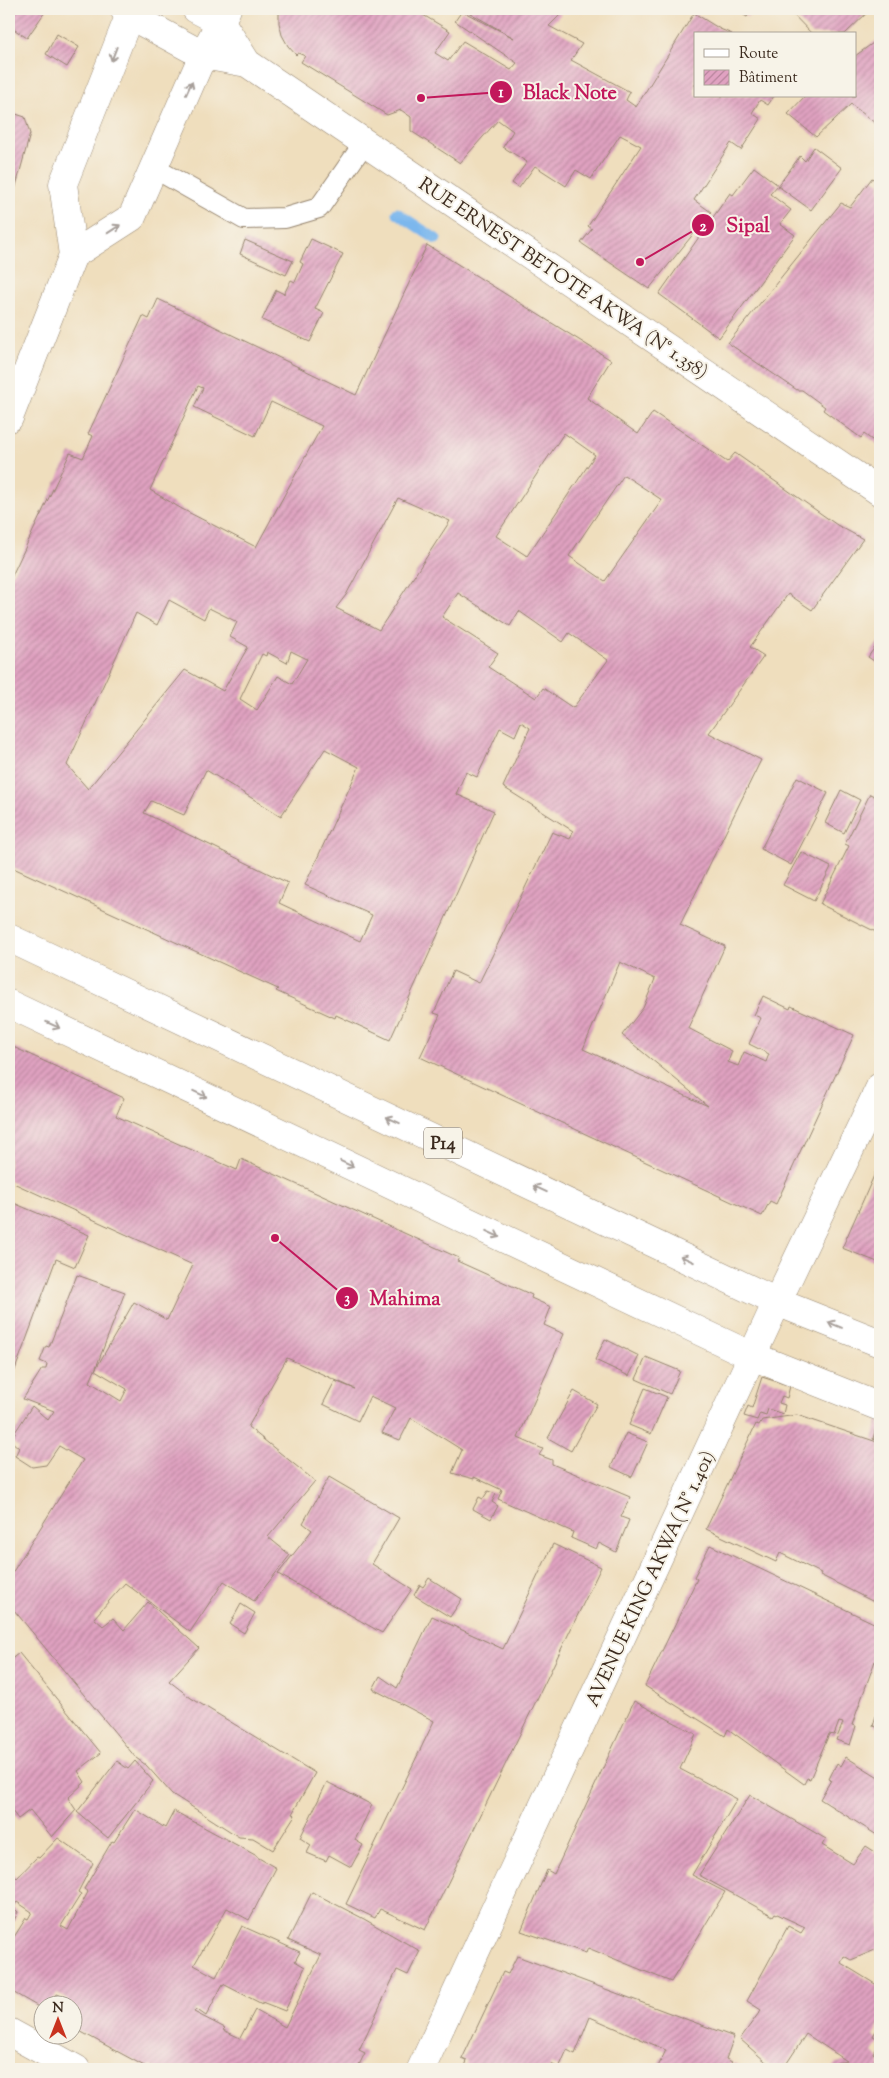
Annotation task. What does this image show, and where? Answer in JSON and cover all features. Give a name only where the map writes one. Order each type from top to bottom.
[{"type":"main road","points":[[73,256],[132,217],[203,55],[224,15],[196,9]]},
{"type":"main road","points":[[9,418],[73,256],[63,184],[128,11]]},
{"type":"main road","name":"RUE ERNEST BETOTE AKWA (N° 1.358)","points":[[128,11],[203,55],[247,63],[880,492]]},
{"type":"main road","name":"RUE ERNEST BETOTE AKWA (N° 1.358)","points":[[224,15],[247,63]]},
{"type":"main road","name":"P14","points":[[9,938],[777,1302],[880,1343]]},
{"type":"main road","points":[[9,1004],[752,1356],[880,1406]]},
{"type":"main road","name":"AVENUE KING AKWA( N° 1.401)","points":[[421,2069],[777,1302],[880,1087]]},
{"type":"main road","points":[[9,2032],[76,2069]]},
{"type":"lane","points":[[154,168],[244,219],[285,218],[319,208],[365,142]]},
{"type":"building","points":[[9,9],[47,9],[27,38],[9,26]]},
{"type":"building","points":[[279,9],[413,9],[450,31],[435,53],[448,61],[463,41],[511,70],[517,63],[455,21],[462,11],[514,38],[463,9],[551,9],[561,14],[549,26],[582,44],[571,60],[630,92],[626,100],[636,107],[694,13],[727,32],[694,32],[694,98],[773,98],[768,105],[760,100],[752,113],[761,119],[741,150],[731,143],[694,200],[711,212],[649,289],[581,243],[592,229],[588,226],[641,146],[620,135],[591,179],[576,170],[566,186],[535,166],[519,188],[512,183],[527,162],[503,147],[513,131],[498,120],[460,163],[411,131],[411,117],[401,110],[387,115],[301,62],[305,56],[298,53],[296,55],[288,46],[282,35],[279,23]]},
{"type":"building","points":[[734,9],[753,9],[747,17]]},
{"type":"building","points":[[788,9],[870,10],[847,32],[810,32]]},
{"type":"building","points":[[57,34],[79,47],[67,67],[46,54]]},
{"type":"building","points":[[880,38],[880,127],[851,104],[816,137],[788,114],[803,98],[856,98],[856,55]]},
{"type":"building","points":[[10,112],[25,117],[30,134],[9,212]]},
{"type":"building","points":[[814,147],[842,168],[811,210],[778,186],[800,156],[805,161]]},
{"type":"building","points":[[754,167],[778,185],[770,194],[791,210],[780,224],[795,235],[719,338],[659,294],[730,193],[733,195]]},
{"type":"building","points":[[872,178],[880,183],[880,446],[864,434],[861,438],[823,410],[825,407],[802,390],[797,390],[728,343],[841,203],[850,207]]},
{"type":"building","points":[[311,239],[343,254],[315,309],[324,313],[310,342],[262,320],[276,290],[284,294],[291,280],[295,282],[303,264],[300,262]]},
{"type":"building","points":[[245,240],[293,261],[286,275],[240,254]]},
{"type":"building","points":[[427,245],[611,360],[587,398],[638,434],[653,412],[727,462],[735,453],[837,525],[863,539],[812,610],[788,594],[750,647],[764,656],[709,733],[761,760],[680,925],[725,946],[688,1028],[732,1051],[728,1062],[738,1066],[744,1052],[766,1062],[769,1054],[749,1044],[761,1018],[754,1015],[763,996],[790,1009],[791,1006],[854,1035],[776,1204],[770,1201],[762,1216],[420,1057],[440,1015],[434,1013],[453,971],[479,983],[552,832],[570,839],[573,831],[503,787],[530,728],[521,722],[515,736],[500,728],[477,777],[466,772],[456,794],[494,811],[390,1040],[336,1015],[335,1018],[276,991],[278,989],[9,866],[9,582],[70,453],[83,458],[93,436],[88,434],[143,316],[149,319],[158,299],[356,395]],"holes":[[[198,386],[203,388],[194,407],[255,436],[271,402],[322,426],[256,547],[182,509],[150,490]],[[564,433],[595,455],[527,556],[496,536]],[[624,475],[662,500],[605,581],[569,556]],[[398,498],[450,521],[379,630],[336,608],[346,595]],[[458,593],[510,626],[519,611],[563,642],[569,633],[608,660],[573,708],[543,688],[536,698],[488,667],[498,653],[442,617]],[[169,600],[204,619],[209,608],[237,622],[230,637],[248,647],[223,691],[185,670],[88,789],[67,765],[136,613],[157,625]],[[291,651],[307,659],[292,684],[278,676],[257,710],[240,699],[262,654],[266,656],[267,652],[287,663]],[[325,749],[359,767],[305,885],[372,915],[360,941],[279,903],[288,883],[144,813],[151,801],[184,815],[206,770],[281,816]],[[620,962],[655,979],[643,1008],[622,1035],[708,1106],[583,1049]]]},
{"type":"building","points":[[880,640],[880,665],[868,657]]},
{"type":"building","points":[[797,777],[828,793],[791,865],[761,849]]},
{"type":"building","points":[[841,790],[860,800],[844,833],[825,823]]},
{"type":"building","points":[[870,794],[880,799],[880,934],[820,904],[849,846],[845,844]]},
{"type":"building","points":[[801,852],[831,867],[814,901],[783,885]]},
{"type":"building","points":[[9,1045],[124,1098],[116,1116],[237,1170],[241,1159],[459,1258],[457,1261],[532,1295],[531,1298],[551,1307],[544,1325],[564,1334],[518,1438],[543,1449],[539,1455],[552,1460],[552,1464],[630,1497],[621,1517],[629,1520],[616,1552],[599,1543],[596,1549],[571,1538],[573,1532],[498,1499],[502,1490],[474,1477],[474,1479],[452,1473],[462,1450],[411,1418],[400,1440],[382,1433],[395,1408],[370,1396],[358,1421],[323,1404],[335,1381],[355,1389],[287,1358],[248,1427],[315,1481],[268,1537],[290,1555],[254,1601],[224,1581],[190,1632],[125,1583],[94,1618],[103,1626],[113,1618],[124,1630],[148,1602],[199,1648],[169,1681],[191,1698],[315,1773],[292,1814],[295,1815],[273,1850],[253,1838],[239,1837],[172,1794],[146,1765],[136,1758],[9,1604],[9,1578],[83,1460],[59,1446],[46,1465],[32,1467],[15,1456],[19,1448],[10,1440],[32,1406],[48,1420],[54,1411],[23,1399],[42,1369],[46,1369],[47,1364],[40,1361],[46,1346],[49,1347],[77,1275],[125,1292],[95,1370],[134,1302],[167,1320],[193,1265],[9,1181]],"holes":[[[95,1370],[127,1389],[121,1401],[90,1382]]]},
{"type":"building","points":[[880,1162],[880,1263],[842,1248]]},
{"type":"building","points":[[9,1201],[89,1235],[75,1267],[56,1259],[9,1386]]},
{"type":"building","points":[[605,1339],[639,1356],[629,1376],[595,1360]]},
{"type":"building","points":[[646,1357],[680,1371],[670,1394],[636,1379]]},
{"type":"building","points":[[762,1377],[790,1386],[787,1398],[782,1396],[779,1403],[785,1405],[783,1414],[768,1409],[766,1415],[760,1413],[757,1420],[744,1416],[748,1406],[752,1408]]},
{"type":"building","points":[[645,1388],[667,1397],[651,1434],[629,1425]]},
{"type":"building","points":[[574,1391],[597,1404],[571,1451],[548,1438]]},
{"type":"building","points":[[880,1412],[880,1441],[873,1439]]},
{"type":"building","points":[[797,1415],[880,1443],[880,1605],[780,1553],[776,1562],[706,1529],[756,1424],[759,1425],[762,1420]]},
{"type":"building","points":[[626,1433],[648,1442],[632,1477],[611,1467]]},
{"type":"building","points":[[329,1477],[399,1518],[372,1564],[412,1589],[382,1633],[278,1574],[312,1530],[303,1523]]},
{"type":"building","points":[[488,1491],[496,1494],[492,1502],[498,1506],[491,1519],[473,1509],[479,1497],[483,1499]]},
{"type":"building","points":[[553,1544],[601,1567],[425,1930],[380,1909],[375,1918],[346,1904],[434,1721],[373,1689],[380,1676],[397,1688],[432,1616],[503,1649]]},
{"type":"building","points":[[710,1545],[880,1626],[880,1664],[875,1661],[852,1725],[856,1726],[850,1745],[836,1740],[843,1723],[839,1722],[834,1735],[829,1734],[810,1779],[807,1778],[804,1784],[728,1729],[725,1736],[645,1686],[697,1579],[694,1577]]},
{"type":"building","points":[[429,1578],[462,1599],[450,1617],[414,1595],[420,1585],[423,1587]]},
{"type":"building","points":[[241,1604],[255,1613],[244,1633],[230,1624]]},
{"type":"building","points":[[19,1653],[101,1753],[78,1771],[85,1782],[68,1798],[76,1810],[52,1837],[30,1810],[18,1819],[9,1807],[9,1661]]},
{"type":"building","points":[[634,1701],[696,1734],[680,1769],[737,1799],[692,1875],[725,1892],[671,1982],[588,1948],[586,1953],[521,1931],[547,1870],[554,1874]]},
{"type":"building","points":[[880,1702],[880,1728],[873,1726]]},
{"type":"building","points":[[846,1757],[880,1778],[880,1837],[820,1799],[831,1780],[829,1779],[837,1763],[841,1766]]},
{"type":"building","points":[[117,1761],[128,1769],[135,1761],[153,1781],[108,1838],[77,1812]]},
{"type":"building","points":[[327,1782],[372,1805],[355,1840],[363,1845],[351,1867],[329,1855],[326,1861],[307,1853],[311,1845],[300,1838]]},
{"type":"building","points":[[750,1795],[826,1839],[822,1845],[853,1864],[866,1846],[880,1855],[880,1948],[851,1960],[844,1956],[841,1963],[880,1987],[880,2023],[873,2036],[880,2040],[873,2053],[880,2059],[880,2069],[831,2069],[836,2063],[847,2061],[806,2034],[783,2069],[774,2069],[740,2039],[761,2010],[747,2001],[788,1926],[801,1933],[805,1927],[775,1913],[773,1916],[699,1875]]},
{"type":"building","points":[[135,1809],[165,1828],[174,1811],[276,1868],[249,1920],[227,1908],[194,1965],[216,1977],[242,1926],[300,1952],[295,1961],[305,1967],[285,2011],[262,2002],[262,2004],[223,1984],[206,2016],[196,2009],[194,2012],[240,2038],[255,2010],[285,2027],[321,1955],[288,1940],[312,1892],[420,1951],[408,1975],[397,1970],[359,2050],[365,2053],[357,2069],[156,2069],[150,2066],[148,2068],[82,2032],[82,1996],[61,1996],[57,1994],[56,1996],[32,1996],[32,2003],[9,1990],[9,1945],[32,1912],[17,1902],[13,1907],[18,1912],[9,1931],[9,1871],[17,1878],[58,1838],[93,1863],[78,1892],[81,1894],[61,1926],[68,1930],[88,1892],[84,1889],[112,1841],[114,1842]]},
{"type":"building","points":[[517,1956],[734,2037],[726,2059],[732,2062],[728,2069],[657,2069],[666,2050],[590,2017],[575,2054],[567,2050],[559,2068],[551,2064],[549,2069],[464,2069],[467,2061],[462,2059],[503,1972],[508,1974]]},
{"type":"building","points":[[735,2063],[746,2069],[732,2069]]},
{"type":"waterway","points":[[397,213],[436,239]]},
{"type":"place","name":"Black Note","points":[[421,98]]},
{"type":"place","name":"Sipal","points":[[640,262]]},
{"type":"place","name":"Mahima","points":[[275,1238]]}]
